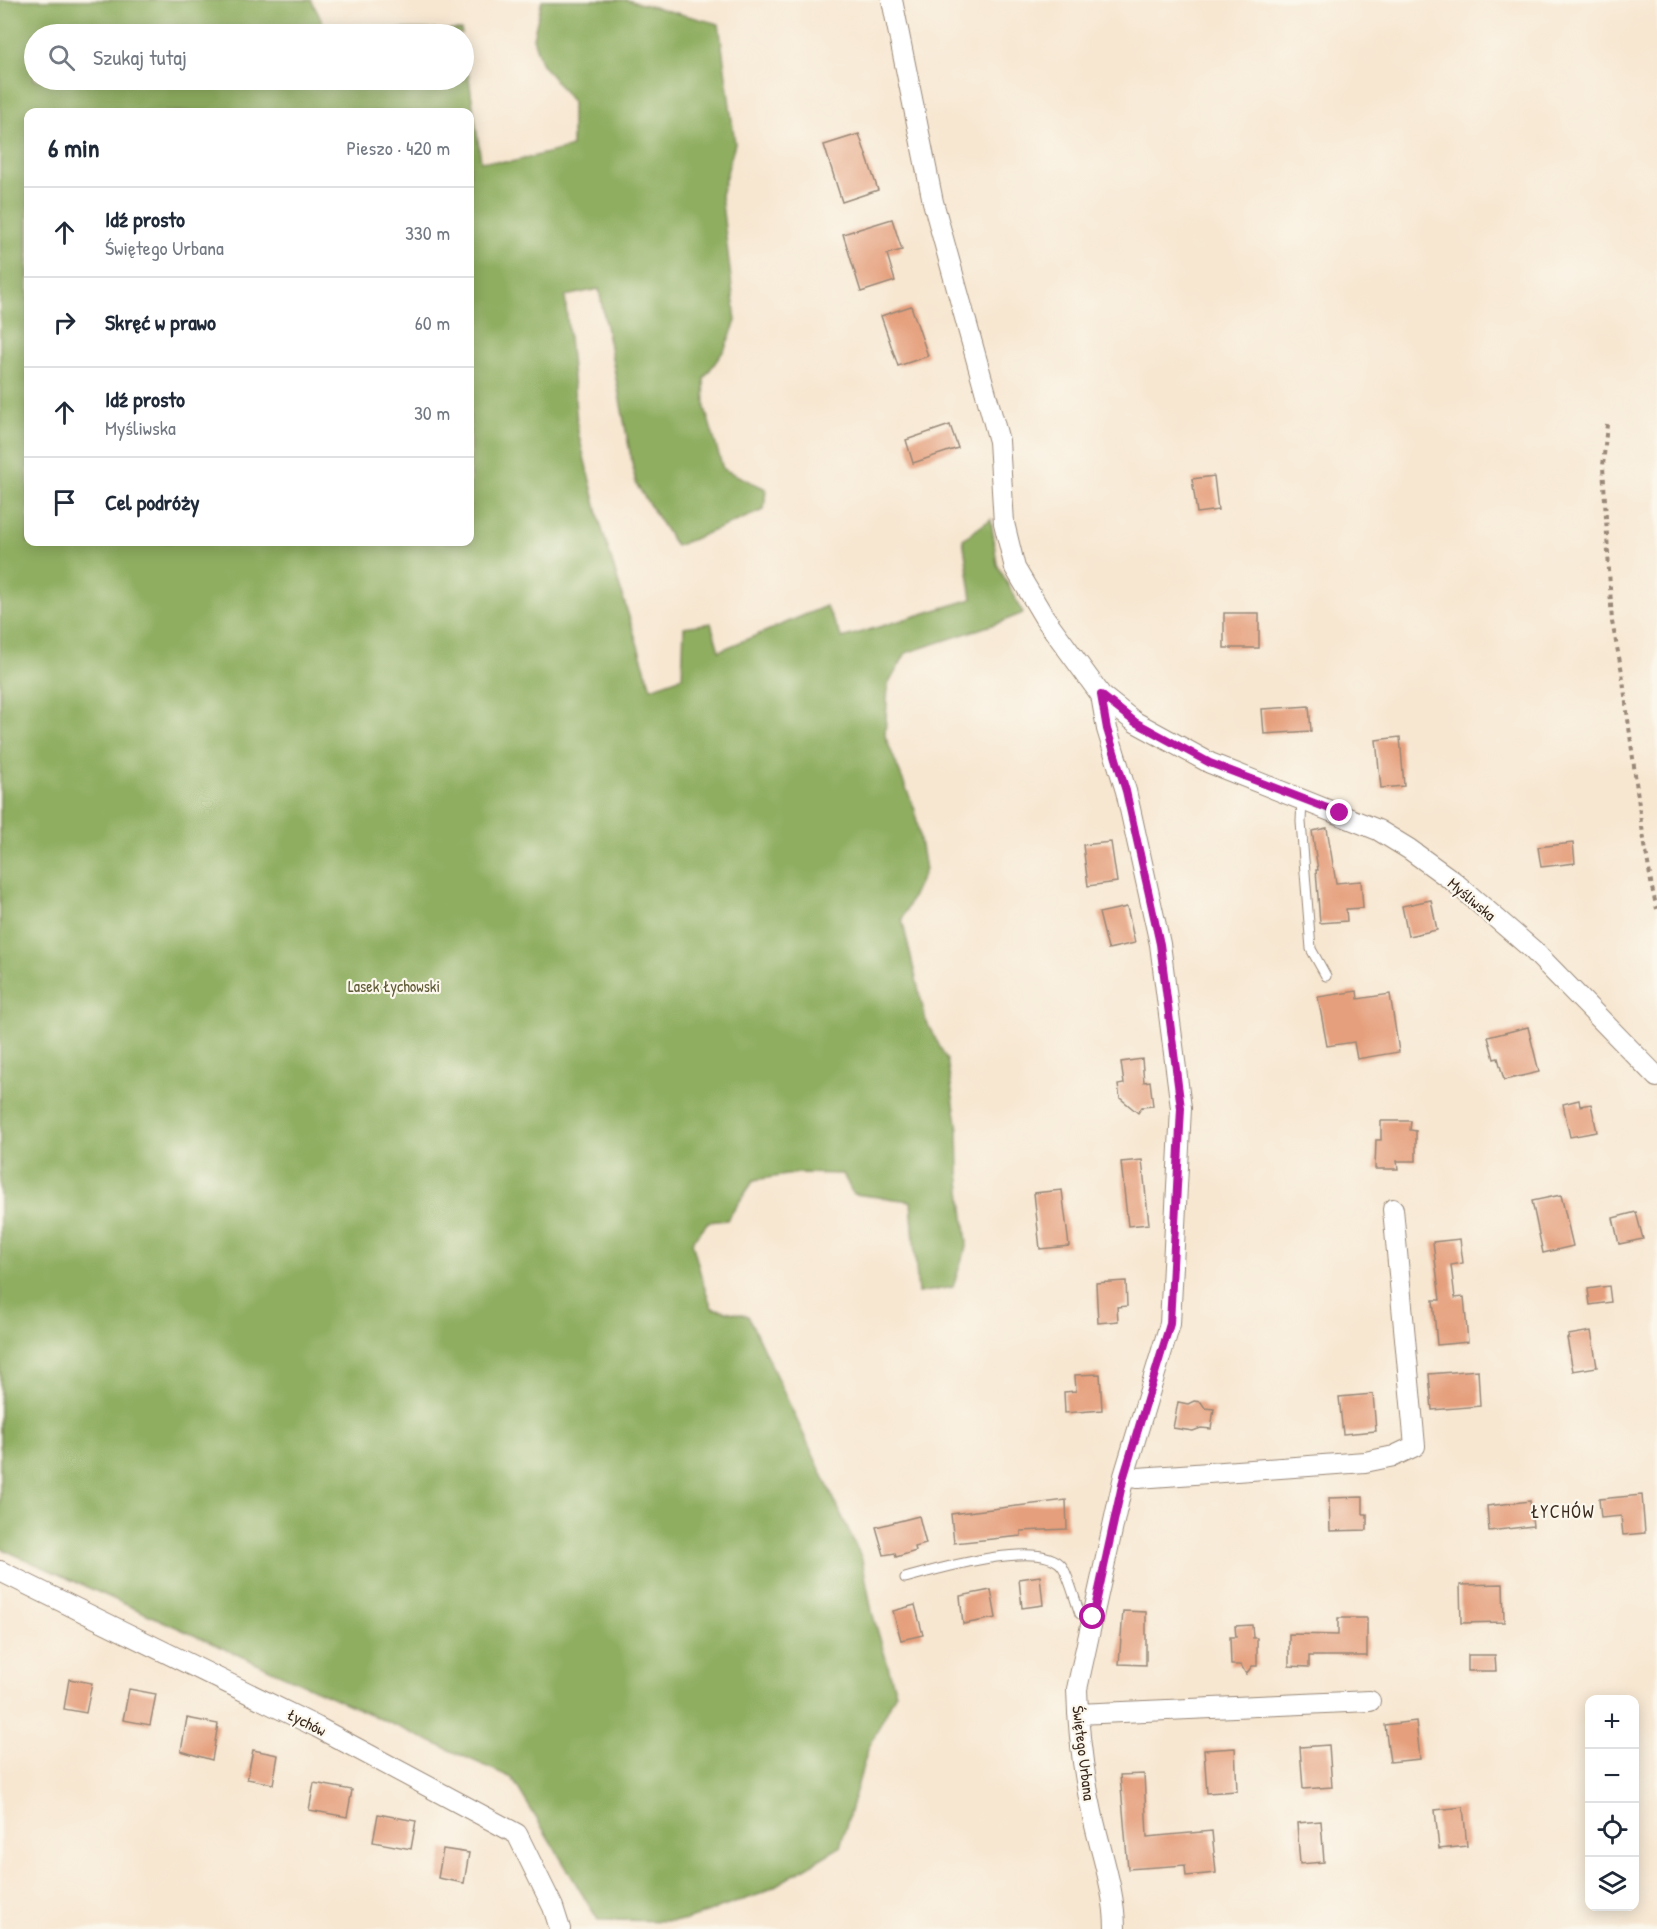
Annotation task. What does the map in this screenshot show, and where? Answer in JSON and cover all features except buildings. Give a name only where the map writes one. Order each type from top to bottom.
[{"type":"street","points":[[892,0],[933,202],[999,441],[1004,523],[1015,568],[1044,617],[1101,695]]},
{"type":"street","name":"Myśliwska","points":[[1101,695],[1135,722],[1210,763],[1378,830],[1409,849],[1453,881],[1533,950],[1657,1077]]},
{"type":"street","name":"Świętego Urbana","points":[[1101,695],[1107,729],[1126,791],[1160,944],[1181,1108],[1170,1324],[1124,1476],[1077,1689],[1078,1714],[1092,1814],[1108,1878],[1115,1914],[1115,1929]]},
{"type":"street","points":[[1124,1476],[1138,1478],[1365,1462],[1394,1456],[1415,1446],[1394,1209]]},
{"type":"street","name":"Łychów","points":[[0,1571],[317,1727],[517,1834],[553,1907],[560,1929]]},
{"type":"street","points":[[1078,1714],[1370,1701]]},
{"type":"lane","points":[[1302,798],[1301,822],[1311,949],[1326,976]]},
{"type":"lane","points":[[905,1578],[948,1566],[1012,1554],[1046,1555],[1062,1566],[1080,1614],[1093,1617]]},
{"type":"path","points":[[1607,424],[1603,466],[1611,622],[1622,672],[1641,821],[1657,909]]},
{"type":"green space","name":"Lasek Łychowski","points":[[0,0],[311,0],[324,24],[24,24],[24,90],[471,90],[473,108],[24,108],[24,546],[474,546],[474,113],[481,161],[511,162],[572,147],[572,102],[541,63],[533,38],[542,0],[627,0],[719,24],[735,143],[721,195],[736,321],[725,349],[704,378],[705,408],[723,469],[766,489],[764,510],[676,546],[636,484],[599,289],[565,296],[578,432],[601,526],[651,688],[682,677],[684,627],[711,623],[719,651],[826,606],[842,638],[972,599],[963,539],[991,519],[997,564],[1023,613],[906,653],[888,685],[885,736],[915,810],[925,870],[902,919],[926,1021],[947,1060],[958,1129],[959,1172],[967,1244],[953,1287],[918,1293],[911,1201],[853,1194],[843,1174],[799,1173],[754,1180],[727,1220],[708,1222],[692,1242],[712,1308],[748,1316],[862,1559],[872,1612],[896,1693],[868,1749],[840,1847],[763,1893],[683,1921],[598,1920],[512,1778],[0,1548]]},
{"type":"district","name":"ŁYCHÓW","points":[[1563,1512]]},
{"type":"route","points":[[1093,1617],[1124,1476],[1170,1324],[1181,1108],[1160,944],[1126,791],[1107,729],[1101,695],[1135,722],[1210,763],[1340,813]]}]
